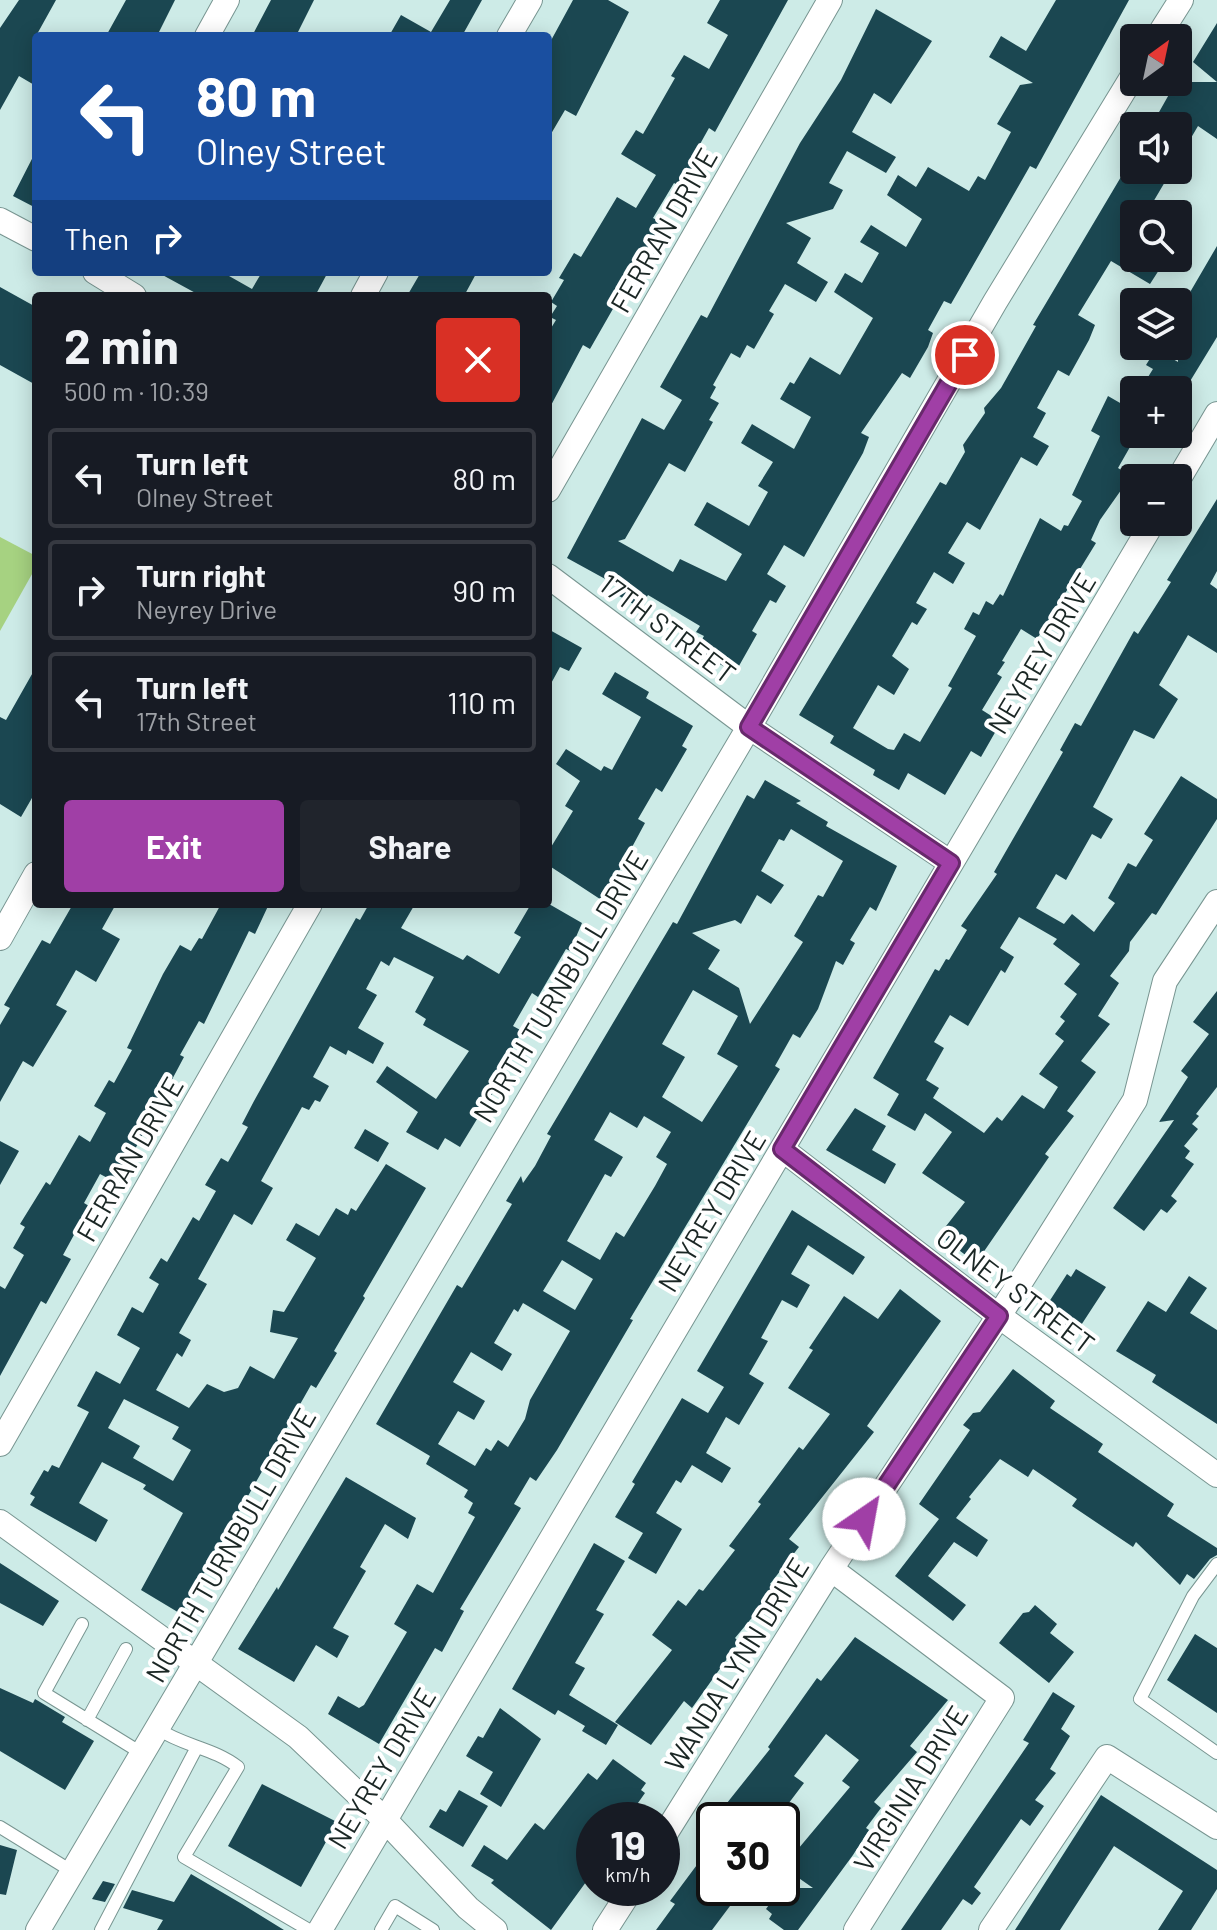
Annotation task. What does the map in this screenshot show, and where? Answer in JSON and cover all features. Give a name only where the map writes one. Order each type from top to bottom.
[{"type":"street","points":[[209,32],[227,0]]},
{"type":"street","points":[[511,32],[530,0]]},
{"type":"street","name":"FERRAN DRIVE","points":[[552,483],[830,0]]},
{"type":"street","points":[[1166,24],[1181,0]]},
{"type":"street","name":"NORTH TURNBULL DRIVE","points":[[38,1930],[197,1664],[443,1239],[749,727],[995,302],[1121,96]]},
{"type":"street","points":[[0,220],[32,237]]},
{"type":"street","points":[[102,276],[128,292]]},
{"type":"street","points":[[1187,464],[1217,414]]},
{"type":"street","name":"NEYREY DRIVE","points":[[320,1930],[1145,536]]},
{"type":"street","name":"17TH STREET","points":[[552,579],[749,727],[951,863]]},
{"type":"street","points":[[0,938],[32,881]]},
{"type":"street","name":"WANDA LYNN DRIVE","points":[[680,1810],[831,1569],[999,1316],[1135,1100],[1165,981],[1217,902]]},
{"type":"street","name":"FERRAN DRIVE","points":[[0,1444],[308,908]]},
{"type":"street","name":"OLNEY STREET","points":[[782,1149],[999,1316],[1217,1475]]},
{"type":"street","points":[[0,1522],[298,1737],[385,1820],[468,1908],[495,1930]]},
{"type":"street","name":"VIRGINIA DRIVE","points":[[831,1569],[1002,1698],[856,1930]]},
{"type":"street","points":[[991,1930],[1107,1757],[1217,1827]]},
{"type":"street","points":[[605,1930],[620,1906]]},
{"type":"lane","points":[[1217,1564],[1193,1596],[1140,1699],[1217,1753]]},
{"type":"lane","points":[[82,1624],[44,1693],[143,1754]]},
{"type":"lane","points":[[87,1720],[126,1649]]},
{"type":"lane","points":[[158,1729],[177,1742],[223,1755],[238,1767],[184,1857],[309,1930]]},
{"type":"lane","points":[[101,1930],[197,1747]]},
{"type":"lane","points":[[0,1827],[73,1872]]},
{"type":"lane","points":[[381,1930],[395,1906],[433,1930]]},
{"type":"green space","points":[[0,537],[32,554],[32,574],[0,631]]},
{"type":"building","points":[[19,0],[56,0],[38,32],[32,32],[32,84],[19,76],[0,110],[0,28]]},
{"type":"building","points":[[126,0],[175,0],[159,32],[108,32]]},
{"type":"building","points":[[271,0],[314,0],[298,32],[254,32]]},
{"type":"building","points":[[450,0],[482,0],[464,32],[431,32]]},
{"type":"building","points":[[573,0],[608,0],[629,12],[576,116],[565,110],[552,132],[552,39]]},
{"type":"building","points":[[720,0],[788,0],[715,132],[709,128],[690,162],[698,167],[684,189],[674,183],[653,218],[662,223],[590,349],[583,345],[552,403],[552,326],[556,320],[552,314],[557,306],[552,300],[564,280],[559,278],[574,253],[581,257],[617,197],[636,208],[656,175],[621,154],[636,130],[643,134],[675,78],[671,76],[684,55],[709,69],[728,35],[707,23]]},
{"type":"building","points":[[1056,0],[1129,0],[1036,169],[1030,166],[951,304],[944,301],[928,330],[933,333],[928,347],[910,378],[902,373],[861,433],[869,437],[863,453],[804,557],[784,545],[767,574],[786,586],[776,603],[770,600],[752,631],[757,634],[735,673],[696,650],[704,636],[696,632],[700,626],[648,595],[640,608],[614,593],[618,586],[567,558],[642,418],[664,430],[682,400],[660,387],[701,315],[707,318],[800,143],[841,80],[876,9],[932,41],[891,104],[874,93],[852,132],[896,157],[886,173],[847,151],[829,183],[843,190],[833,209],[786,223],[811,238],[797,263],[828,282],[816,302],[785,284],[769,311],[774,314],[754,349],[747,345],[740,358],[731,353],[713,385],[716,387],[710,398],[719,403],[709,420],[713,422],[685,472],[669,463],[625,539],[618,541],[673,572],[680,559],[726,581],[742,554],[694,525],[707,502],[749,526],[768,492],[758,486],[773,462],[741,443],[752,424],[794,449],[811,417],[780,399],[790,382],[794,384],[810,357],[840,375],[873,318],[834,292],[845,273],[862,283],[879,253],[860,242],[871,225],[906,247],[922,219],[887,195],[898,175],[916,187],[928,167],[969,191],[978,176],[985,180],[1011,132],[997,124],[1020,85],[1033,83],[989,57],[1001,36],[1026,51]]},
{"type":"building","points":[[401,15],[431,32],[391,32]]},
{"type":"building","points":[[1217,23],[1217,82],[1193,62]]},
{"type":"building","points":[[1192,82],[1217,82],[1217,139],[1198,126],[1192,136],[1192,112],[1159,112],[1168,96],[1192,96]]},
{"type":"building","points":[[32,159],[32,206],[13,196]]},
{"type":"building","points":[[1120,179],[1120,184],[1164,184],[1154,200],[1120,200],[1120,266],[1111,261],[1078,315],[1095,325],[1089,340],[1069,376],[1058,370],[1037,408],[1046,413],[1033,437],[1049,446],[1037,466],[1021,457],[980,530],[967,522],[948,553],[965,563],[953,584],[934,572],[916,603],[927,609],[917,625],[912,622],[892,656],[909,669],[894,695],[878,685],[853,728],[888,749],[894,750],[904,733],[920,742],[952,688],[948,686],[976,636],[964,629],[973,612],[979,615],[986,601],[993,605],[1000,594],[1003,596],[1040,518],[1061,531],[1064,525],[1068,526],[1082,501],[1072,495],[1100,436],[1091,431],[1108,396],[1120,403],[1120,448],[1129,448],[1118,468],[1120,492],[1100,520],[1091,540],[1096,543],[1037,639],[1021,629],[1002,661],[1005,662],[997,674],[1002,677],[982,710],[1001,722],[981,757],[971,751],[945,795],[908,773],[899,790],[873,775],[875,770],[830,743],[834,736],[799,715],[940,482],[946,485],[965,452],[963,445],[985,413],[984,408],[1001,388],[1036,326],[1033,325]]},
{"type":"building","points":[[1217,246],[1217,337],[1192,378],[1149,376],[1153,369],[1146,365],[1149,360],[1192,360],[1192,289]]},
{"type":"building","points":[[1130,272],[1158,272],[1150,284]]},
{"type":"building","points":[[164,276],[229,276],[252,289],[260,276],[326,276],[317,292],[194,292]]},
{"type":"building","points":[[419,276],[475,276],[466,292],[409,292]]},
{"type":"building","points":[[0,287],[32,305],[32,383],[0,365]]},
{"type":"building","points":[[1217,499],[1217,571],[1210,584],[1217,589],[1217,653],[1188,635],[1159,685],[1178,699],[1154,739],[1134,730],[1093,807],[1113,819],[1101,839],[1092,834],[1066,880],[1056,874],[1036,908],[1064,924],[1072,914],[1094,932],[1115,903],[1108,898],[1128,863],[1136,867],[1153,840],[1144,834],[1181,776],[1217,799],[1217,819],[1156,915],[1152,913],[1130,942],[1129,951],[1110,976],[1119,983],[1098,1016],[1110,1024],[1081,1061],[1096,1072],[1067,1111],[1074,1116],[1045,1154],[1049,1157],[976,1263],[939,1235],[965,1202],[922,1173],[952,1132],[925,1113],[915,1131],[887,1115],[899,1094],[873,1078],[935,969],[939,971],[946,959],[949,960],[967,930],[961,926],[997,874],[994,872],[1063,752],[1060,750],[1075,723],[1081,726],[1134,631],[1138,634],[1171,582],[1167,580]],"holes":[[[1019,917],[1057,939],[1053,944],[1080,964],[1064,984],[1077,994],[1060,1017],[1065,1021],[1055,1034],[1064,1041],[1039,1074],[1058,1087],[1044,1109],[1022,1095],[1002,1121],[997,1117],[984,1133],[933,1098],[939,1088],[926,1080],[944,1048],[934,1042],[950,1015],[968,1026],[1001,970],[1005,973],[1014,957],[1000,948]]]},
{"type":"building","points":[[552,631],[582,648],[569,671],[560,667],[552,682]]},
{"type":"building","points":[[615,672],[649,692],[646,698],[693,726],[682,746],[687,749],[662,792],[656,788],[638,819],[645,823],[603,901],[552,868],[552,845],[573,811],[565,806],[580,781],[556,764],[566,749],[601,771],[604,766],[612,770],[641,717],[602,694]]},
{"type":"building","points":[[32,674],[32,798],[21,817],[0,804],[0,717],[6,720]]},
{"type":"building","points":[[765,780],[801,801],[796,803],[828,822],[826,826],[897,866],[876,911],[870,907],[850,940],[855,943],[843,965],[836,961],[818,1009],[800,1038],[793,1034],[775,1066],[780,1069],[630,1319],[633,1320],[557,1450],[536,1481],[530,1477],[514,1504],[521,1508],[460,1609],[464,1611],[442,1652],[435,1648],[379,1744],[328,1714],[338,1696],[359,1708],[364,1705],[407,1632],[394,1624],[417,1584],[433,1593],[475,1517],[468,1513],[473,1503],[464,1497],[468,1490],[426,1464],[430,1456],[376,1424],[457,1285],[462,1288],[512,1204],[506,1201],[521,1176],[523,1183],[535,1166],[551,1136],[547,1134],[673,922],[677,924],[747,795],[754,799]],"holes":[[[791,829],[843,861],[823,897],[818,895],[794,936],[803,942],[750,1024],[739,988],[708,969],[720,950],[692,933],[735,920],[741,924],[757,895],[771,904],[784,885],[761,871],[779,839],[784,841]],[[693,990],[738,1016],[717,1054],[738,1066],[702,1122],[662,1097],[685,1057],[662,1044]],[[610,1112],[637,1128],[644,1116],[671,1132],[656,1157],[667,1164],[655,1186],[624,1237],[616,1232],[600,1260],[567,1241],[605,1174],[611,1177],[623,1157],[594,1140]],[[562,1260],[593,1279],[575,1310],[543,1291]],[[523,1303],[570,1331],[530,1400],[525,1419],[508,1447],[498,1440],[491,1451],[486,1448],[475,1466],[438,1444],[458,1411],[474,1420],[485,1401],[453,1382],[471,1352],[502,1371],[512,1354],[494,1343],[514,1309],[518,1312]]]},
{"type":"building","points":[[552,906],[582,923],[570,951],[566,949],[538,997],[532,993],[513,1026],[522,1031],[495,1080],[499,1083],[460,1147],[445,1138],[438,1150],[406,1132],[418,1112],[376,1082],[387,1066],[436,1099],[469,1051],[423,1025],[426,1019],[415,1012],[434,977],[394,957],[389,966],[381,961],[366,989],[377,995],[358,1028],[384,1043],[373,1064],[348,1050],[346,1055],[330,1046],[313,1077],[329,1086],[320,1102],[315,1100],[309,1110],[302,1107],[261,1181],[273,1188],[252,1225],[234,1214],[198,1279],[207,1284],[179,1333],[191,1340],[182,1357],[177,1353],[156,1390],[189,1408],[207,1384],[224,1392],[238,1388],[250,1366],[274,1379],[298,1338],[270,1332],[273,1310],[284,1312],[316,1258],[286,1240],[296,1223],[319,1236],[336,1208],[348,1215],[351,1208],[356,1211],[386,1164],[426,1188],[363,1296],[365,1298],[334,1351],[337,1353],[316,1388],[311,1385],[181,1614],[141,1590],[183,1513],[143,1489],[146,1485],[102,1462],[79,1503],[108,1520],[96,1542],[30,1505],[35,1497],[30,1494],[44,1470],[48,1472],[52,1465],[59,1468],[89,1412],[77,1406],[96,1371],[120,1384],[140,1348],[117,1335],[132,1307],[143,1313],[159,1284],[149,1278],[161,1258],[167,1262],[193,1217],[199,1221],[216,1191],[205,1185],[221,1158],[228,1162],[248,1127],[242,1124],[356,918],[360,920],[367,908],[413,908],[401,928],[463,960],[467,955],[499,974],[521,937],[514,933],[529,908]],"holes":[[[124,1399],[179,1427],[172,1439],[191,1450],[173,1481],[133,1458],[140,1446],[108,1428]]]},
{"type":"building","points":[[71,908],[114,908],[102,929],[120,939],[96,982],[76,970],[56,1005],[67,1011],[33,1067],[23,1061],[0,1102],[0,1025],[10,1008],[4,1005],[42,940],[50,944]]},
{"type":"building","points":[[219,908],[267,908],[255,934],[249,931],[204,1024],[199,1021],[180,1055],[184,1057],[117,1183],[100,1174],[84,1203],[94,1209],[86,1225],[81,1222],[63,1255],[71,1259],[46,1304],[41,1301],[0,1376],[0,1286],[5,1289],[24,1255],[13,1248],[25,1227],[20,1224],[46,1182],[50,1185],[79,1135],[90,1142],[106,1113],[94,1106],[109,1080],[114,1083],[132,1050],[127,1048],[180,945],[191,951],[199,938],[202,939]]},
{"type":"building","points":[[1217,991],[1217,1087],[1196,1114],[1199,1116],[1192,1124],[1198,1129],[1184,1146],[1190,1151],[1185,1158],[1194,1164],[1171,1196],[1177,1201],[1167,1213],[1161,1209],[1144,1231],[1113,1208],[1174,1120],[1159,1122],[1188,1077],[1181,1071],[1209,1034],[1193,1022]]},
{"type":"building","points":[[855,1108],[886,1126],[872,1150],[896,1164],[885,1184],[826,1150]]},
{"type":"building","points":[[365,1129],[389,1143],[378,1162],[354,1148]]},
{"type":"building","points":[[0,1141],[19,1151],[0,1185]]},
{"type":"building","points":[[792,1210],[865,1257],[853,1275],[808,1245],[791,1274],[810,1285],[797,1308],[782,1300],[761,1338],[768,1341],[749,1374],[764,1383],[739,1425],[726,1417],[706,1453],[731,1468],[722,1483],[692,1465],[681,1483],[676,1480],[656,1513],[682,1529],[656,1574],[628,1558],[643,1533],[615,1517],[682,1398],[708,1413],[724,1387],[697,1371]]},
{"type":"building","points":[[1076,1269],[1106,1287],[1074,1336],[1045,1317],[1051,1308],[1047,1305],[1067,1274],[1071,1277]]},
{"type":"building","points":[[1189,1276],[1207,1288],[1190,1313],[1217,1330],[1217,1424],[1152,1382],[1156,1375],[1116,1351],[1148,1301],[1166,1312]]},
{"type":"building","points":[[900,1289],[941,1321],[867,1426],[874,1432],[789,1539],[799,1547],[770,1584],[776,1589],[735,1638],[739,1642],[692,1708],[684,1701],[651,1745],[615,1722],[672,1650],[652,1635],[678,1600],[686,1606],[699,1589],[703,1591],[735,1550],[729,1546],[761,1504],[758,1502],[799,1447],[803,1450],[830,1414],[788,1388],[813,1350],[809,1348],[844,1296],[878,1319]]},
{"type":"building","points":[[1013,1369],[1055,1401],[1050,1408],[1103,1444],[1098,1452],[1174,1504],[1167,1516],[1217,1548],[1217,1555],[1194,1579],[1187,1574],[1180,1585],[1136,1542],[1133,1547],[1072,1506],[1077,1499],[1033,1469],[1028,1477],[1000,1459],[956,1518],[988,1540],[977,1557],[954,1542],[928,1576],[966,1605],[953,1621],[895,1576],[939,1519],[919,1504],[970,1430],[963,1425],[973,1413],[980,1412]]},
{"type":"building","points":[[346,1477],[416,1518],[408,1539],[385,1524],[360,1567],[366,1571],[333,1628],[349,1636],[337,1658],[316,1645],[294,1682],[238,1649],[277,1587],[278,1590]]},
{"type":"building","points":[[594,1543],[625,1561],[596,1610],[604,1614],[575,1663],[585,1668],[569,1695],[618,1725],[606,1745],[582,1731],[585,1726],[558,1710],[555,1715],[512,1689]]},
{"type":"building","points":[[0,1563],[59,1601],[43,1626],[0,1603]]},
{"type":"building","points":[[1035,1605],[1057,1624],[1050,1633],[1074,1652],[1049,1683],[999,1643],[1023,1613],[1029,1612]]},
{"type":"building","points":[[1195,1634],[1217,1648],[1217,1713],[1167,1680]]},
{"type":"building","points":[[855,1637],[948,1700],[910,1746],[917,1752],[874,1802],[881,1808],[866,1828],[869,1830],[853,1855],[798,1930],[784,1930],[769,1919],[772,1914],[766,1909],[768,1906],[800,1906],[800,1888],[813,1888],[800,1879],[800,1847],[850,1787],[842,1781],[859,1760],[826,1734],[794,1776],[804,1783],[790,1802],[728,1802],[770,1749],[768,1747],[817,1678],[821,1681]]},
{"type":"building","points":[[0,1688],[33,1703],[35,1699],[65,1717],[62,1722],[94,1741],[65,1790],[0,1751]]},
{"type":"building","points":[[1053,1692],[1075,1706],[1061,1729],[1070,1736],[1050,1769],[1056,1773],[1035,1800],[1044,1806],[1030,1826],[1021,1819],[974,1887],[981,1893],[972,1905],[963,1899],[941,1930],[901,1930],[1029,1743],[1023,1740]]},
{"type":"building","points":[[500,1708],[541,1739],[501,1807],[480,1794],[493,1772],[466,1756],[478,1736],[483,1738]]},
{"type":"building","points":[[613,1759],[646,1783],[641,1790],[645,1793],[639,1802],[576,1802],[576,1896],[551,1930],[491,1883],[494,1880],[471,1866],[484,1845],[507,1860],[535,1823],[544,1830],[588,1773],[597,1780]]},
{"type":"building","points":[[262,1784],[337,1822],[301,1887],[228,1846]]},
{"type":"building","points":[[459,1790],[488,1806],[463,1847],[429,1827],[440,1809],[446,1812]]},
{"type":"building","points":[[1101,1795],[1217,1870],[1217,1889],[1191,1930],[1158,1930],[1183,1891],[1114,1846],[1060,1930],[1015,1930]]},
{"type":"building","points":[[0,1845],[17,1850],[6,1895],[0,1894]]},
{"type":"building","points":[[696,1866],[696,1906],[730,1906],[712,1930],[656,1930],[674,1906],[680,1906],[680,1888]]},
{"type":"building","points":[[191,1874],[284,1930],[157,1930],[163,1920],[123,1908],[132,1890],[174,1902]]},
{"type":"building","points":[[103,1881],[115,1884],[105,1902],[92,1899]]},
{"type":"route","points":[[864,1519],[999,1316],[782,1149],[951,863],[749,727],[965,355]]}]
